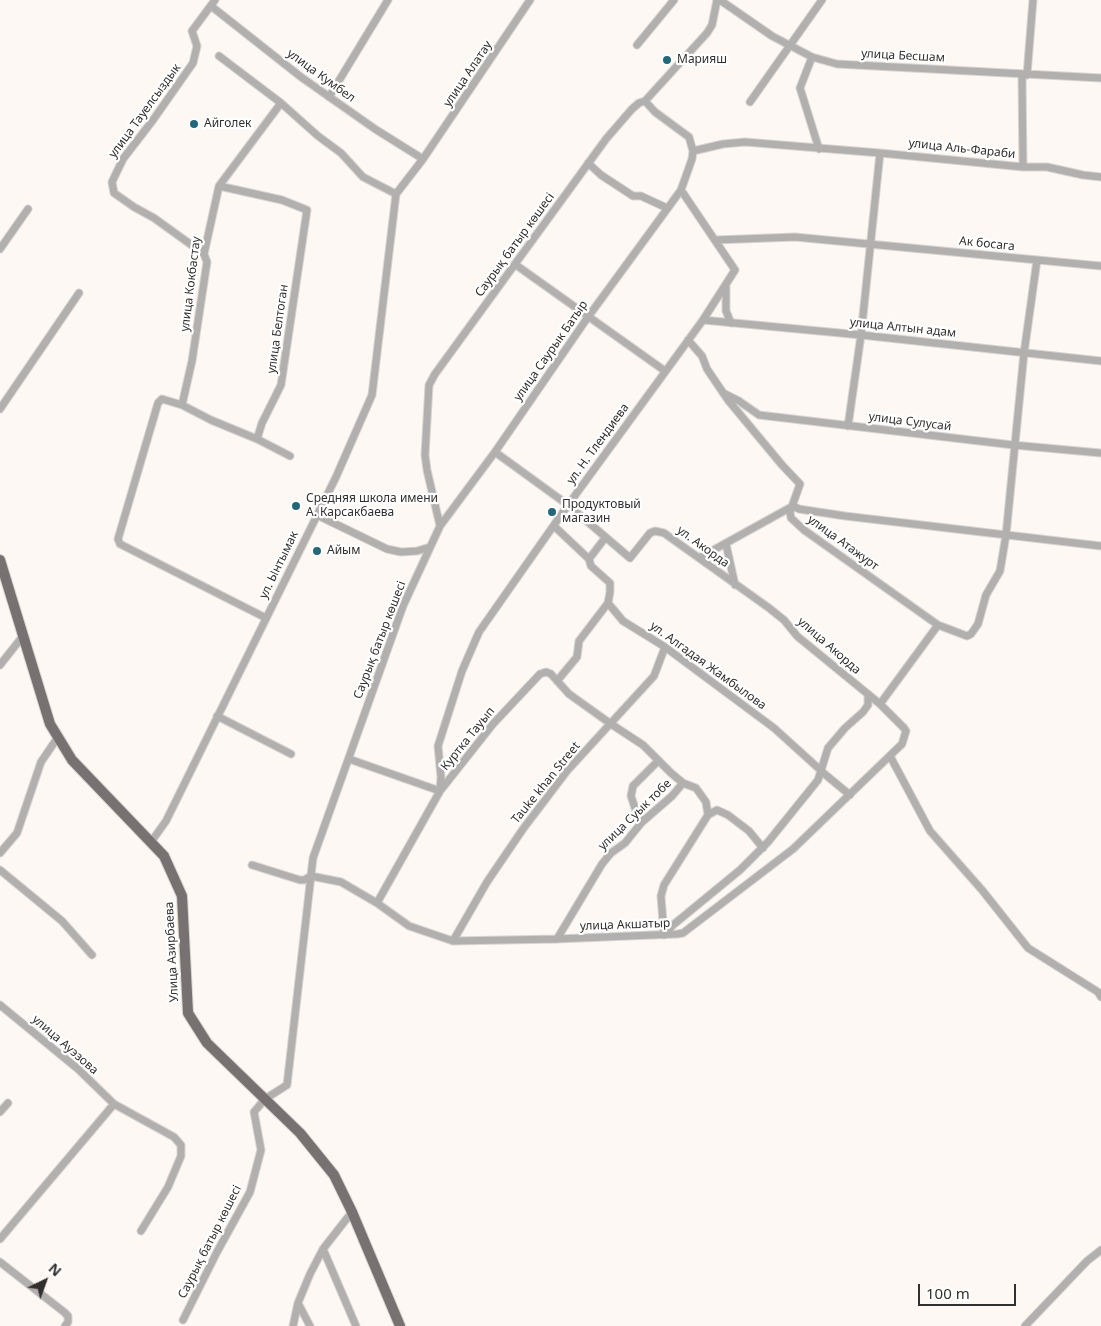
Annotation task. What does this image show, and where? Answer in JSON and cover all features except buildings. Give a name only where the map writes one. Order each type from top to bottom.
[{"type":"main road","name":"Улица Азирбаева","points":[[0,560],[50,724],[72,760],[164,856],[182,896],[188,1013],[207,1043],[300,1133],[334,1175],[352,1212],[400,1326]]},
{"type":"street","points":[[329,96],[388,0]]},
{"type":"street","name":"улица Алатау","points":[[396,194],[423,159],[530,0]]},
{"type":"street","points":[[637,45],[674,0]]},
{"type":"street","name":"улица Бесшам","points":[[718,0],[790,46],[812,57],[837,64],[1101,78]]},
{"type":"street","name":"Саурық батыр көшесі","points":[[183,1320],[250,1192],[261,1150],[254,1112],[265,1099],[287,1085],[313,858],[403,606],[440,526],[426,470],[425,455],[429,385],[435,374],[606,139],[632,109],[645,101],[707,33],[712,25],[718,0]]},
{"type":"street","points":[[750,102],[822,0]]},
{"type":"street","points":[[1023,167],[1024,75],[1033,0]]},
{"type":"street","name":"улица Кумбел","points":[[213,3],[301,77],[423,159]]},
{"type":"street","name":"улица Тауелсыздык","points":[[204,254],[154,218],[134,208],[114,193],[112,182],[123,160],[193,64],[197,46],[192,31],[213,3]]},
{"type":"street","points":[[219,56],[281,103],[318,136],[341,153],[363,177],[396,194]]},
{"type":"street","points":[[812,57],[800,88],[819,149]]},
{"type":"street","points":[[645,101],[655,112],[689,137],[693,151]]},
{"type":"street","name":"улица Кокбастау","points":[[182,405],[192,361],[208,262],[204,254],[219,186],[281,103]]},
{"type":"street","name":"улица Аль-Фараби","points":[[693,151],[723,144],[745,142],[1023,167],[1047,167],[1083,176],[1101,177]]},
{"type":"street","name":"улица Саурык Батыр","points":[[440,526],[495,452],[588,317],[681,190],[693,151]]},
{"type":"street","points":[[848,426],[861,335],[880,153]]},
{"type":"street","points":[[588,163],[601,175],[633,196],[641,196],[667,208]]},
{"type":"street","name":"улица Белтоган","points":[[219,186],[282,200],[307,210],[281,385],[256,438]]},
{"type":"street","points":[[681,190],[715,240]]},
{"type":"street","name":"ул. Ынтымак","points":[[151,842],[166,821],[336,477],[372,395],[396,194]]},
{"type":"street","points":[[0,249],[28,209]]},
{"type":"street","name":"Ак босага","points":[[715,240],[795,237],[1101,266]]},
{"type":"street","name":"ул. Н. Тлендиева","points":[[440,791],[441,771],[438,746],[462,670],[479,632],[568,505],[703,320],[736,270],[715,240]]},
{"type":"street","points":[[1006,534],[1024,353],[1037,260]]},
{"type":"street","points":[[516,265],[665,371]]},
{"type":"street","points":[[726,284],[726,311],[731,323]]},
{"type":"street","points":[[0,409],[79,293]]},
{"type":"street","name":"улица Алтын адам","points":[[703,320],[1101,361]]},
{"type":"street","points":[[688,340],[702,356],[707,369],[723,393],[800,484],[793,506],[699,558]]},
{"type":"street","name":"улица Сулусай","points":[[723,393],[740,401],[759,415],[1101,453]]},
{"type":"street","points":[[266,618],[120,544],[118,539],[158,403],[162,399],[182,405],[211,420],[256,438],[290,456]]},
{"type":"street","name":"ул. Акорда","points":[[495,452],[568,505],[630,558],[650,533],[655,531],[664,533],[736,585]]},
{"type":"street","points":[[793,506],[798,509],[845,516],[1101,546]]},
{"type":"street","name":"улица Атажурт","points":[[793,506],[790,512],[791,518],[804,530],[938,625],[967,636],[971,634],[978,624],[986,595],[1000,570],[1006,534]]},
{"type":"street","points":[[317,515],[387,549],[401,552],[418,551],[430,547]]},
{"type":"street","points":[[554,526],[589,559],[591,566],[610,584],[608,603],[579,641],[577,657],[557,681],[569,694],[643,745],[683,783],[696,788],[706,802],[708,814]]},
{"type":"street","points":[[589,559],[605,538]]},
{"type":"street","points":[[726,544],[736,585]]},
{"type":"street","name":"улица Акорда","points":[[736,585],[777,614],[797,636],[880,704],[904,728]]},
{"type":"street","name":"ул. Алгадая Жамбылова","points":[[608,603],[623,621],[665,647],[774,728],[850,795]]},
{"type":"street","points":[[880,704],[938,625]]},
{"type":"street","points":[[0,665],[22,636]]},
{"type":"street","name":"Tauke khan Street","points":[[453,941],[487,882],[523,829],[567,771],[654,676],[665,647]]},
{"type":"street","name":"Куртка Тауып","points":[[377,903],[440,791],[492,724],[540,674],[546,672],[551,674],[557,681]]},
{"type":"street","points":[[664,935],[672,925],[740,870],[762,848],[818,780],[828,748],[845,728],[863,712],[868,705],[868,694]]},
{"type":"street","points":[[217,716],[291,754]]},
{"type":"street","name":"улица Акшатыр","points":[[252,864],[300,880],[311,876],[341,882],[377,903],[409,926],[453,941],[557,939],[682,933],[794,849],[902,744],[906,732],[904,728]]},
{"type":"street","points":[[0,853],[17,833],[41,762],[58,737]]},
{"type":"street","points":[[890,756],[930,831],[982,890],[1028,948],[1098,992],[1101,997]]},
{"type":"street","points":[[349,758],[440,791]]},
{"type":"street","points":[[642,822],[631,796],[632,786],[658,761]]},
{"type":"street","name":"улица Суык тобе","points":[[557,939],[602,864],[683,783]]},
{"type":"street","points":[[664,935],[661,896],[664,885],[708,814],[718,810],[728,815],[749,831],[762,848]]},
{"type":"street","points":[[0,870],[62,922],[92,954]]},
{"type":"street","name":"улица Ауэзова","points":[[0,1005],[78,1069],[114,1104],[174,1138],[181,1145],[181,1156],[168,1187],[141,1231]]},
{"type":"street","points":[[0,1112],[8,1103]]},
{"type":"street","points":[[0,1239],[114,1104]]},
{"type":"street","points":[[292,1326],[298,1303],[323,1249],[352,1212]]},
{"type":"street","points":[[323,1249],[356,1326]]},
{"type":"street","points":[[1024,1326],[1087,1261],[1101,1250]]},
{"type":"street","points":[[0,1262],[64,1312],[68,1316],[67,1324]]},
{"type":"street","points":[[298,1303],[310,1326]]},
{"type":"place","name":"Марияш","points":[[667,60]]},
{"type":"place","name":"Айголек","points":[[194,124]]},
{"type":"place","name":"Средняя школа имени А. Карсакбаева","points":[[296,506]]},
{"type":"place","name":"Продуктовый магазин","points":[[552,512]]},
{"type":"place","name":"Айым","points":[[317,551]]}]
